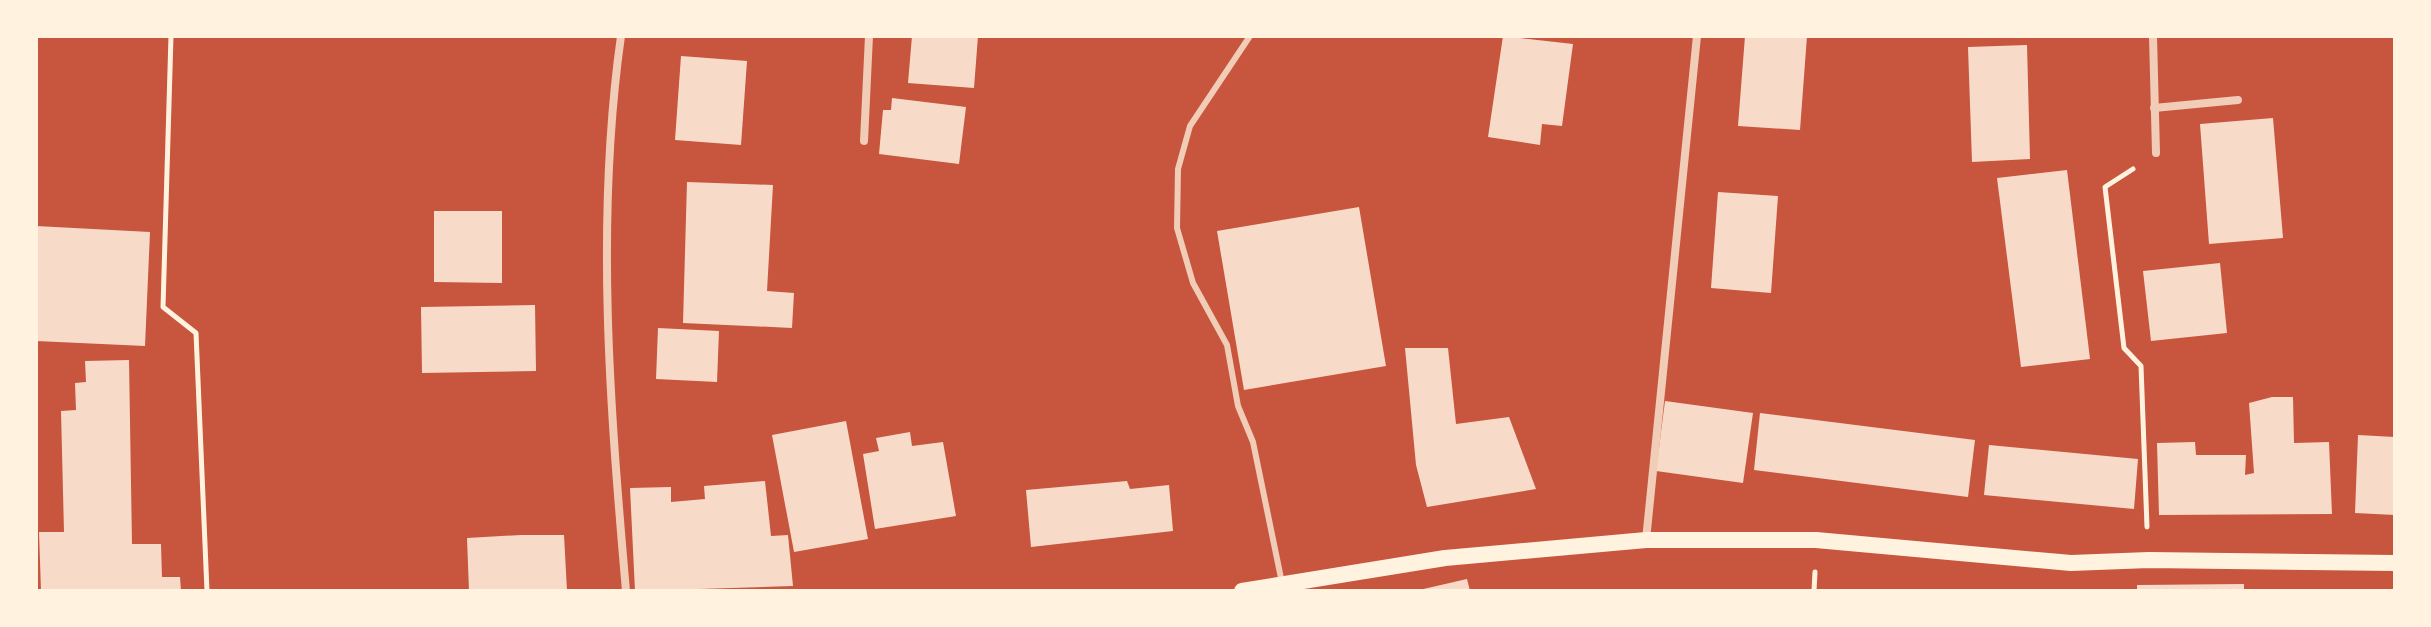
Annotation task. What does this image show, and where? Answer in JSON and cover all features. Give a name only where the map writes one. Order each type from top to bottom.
[{"type":"main road","points":[[1242,591],[1445,558],[1646,540],[1816,540],[2071,563],[2149,560],[2395,563]]},
{"type":"street","points":[[621,36],[615,80],[607,294],[611,429],[626,591]]},
{"type":"street","points":[[864,141],[869,36]]},
{"type":"street","points":[[1646,540],[1697,36]]},
{"type":"street","points":[[2153,36],[2156,153]]},
{"type":"street","points":[[2154,108],[2238,100]]},
{"type":"lane","points":[[1250,36],[1190,126],[1178,169],[1177,228],[1193,283],[1227,345],[1238,406],[1253,442],[1283,586]]},
{"type":"path","points":[[171,36],[163,307],[196,333],[207,591]]},
{"type":"path","points":[[2149,560],[2141,366],[2124,348],[2105,187],[2156,153]]},
{"type":"building","points":[[912,36],[978,36],[974,88],[908,83]]},
{"type":"building","points":[[1503,36],[1573,44],[1562,126],[1542,124],[1540,145],[1488,137]]},
{"type":"building","points":[[1745,36],[1807,36],[1800,130],[1738,126]]},
{"type":"building","points":[[2027,45],[2030,159],[1972,162],[1968,47]]},
{"type":"building","points":[[681,56],[747,61],[741,145],[675,140]]},
{"type":"building","points":[[892,98],[966,107],[959,164],[879,154],[883,110],[891,110]]},
{"type":"building","points":[[2273,118],[2283,238],[2209,244],[2200,124]]},
{"type":"building","points":[[2067,170],[2090,359],[2021,367],[1997,178]]},
{"type":"building","points":[[687,182],[773,185],[767,291],[794,293],[792,328],[683,323]]},
{"type":"building","points":[[1718,192],[1778,196],[1771,293],[1711,288]]},
{"type":"building","points":[[1359,207],[1386,366],[1244,390],[1217,231]]},
{"type":"building","points":[[434,211],[502,211],[502,283],[434,282]]},
{"type":"building","points":[[36,226],[150,232],[145,346],[36,341]]},
{"type":"building","points":[[2220,263],[2227,333],[2151,341],[2143,271]]},
{"type":"building","points":[[535,305],[536,371],[422,373],[421,307]]},
{"type":"building","points":[[658,328],[719,331],[717,382],[656,379]]},
{"type":"building","points":[[1405,348],[1448,348],[1456,424],[1509,417],[1536,489],[1427,507],[1416,465]]},
{"type":"building","points":[[129,360],[132,544],[161,544],[162,577],[180,577],[181,591],[41,591],[39,532],[64,532],[61,411],[76,410],[75,383],[86,382],[85,361]]},
{"type":"building","points":[[2272,397],[2293,397],[2294,443],[2329,442],[2332,514],[2159,515],[2157,443],[2195,442],[2196,455],[2246,455],[2245,475],[2254,473],[2249,403]]},
{"type":"building","points":[[1665,401],[1753,413],[1743,483],[1656,471]]},
{"type":"building","points":[[1760,413],[1975,440],[1968,497],[1754,470]]},
{"type":"building","points":[[846,421],[868,539],[794,552],[772,435]]},
{"type":"building","points":[[910,432],[912,446],[943,442],[956,516],[875,529],[863,454],[879,451],[876,438]]},
{"type":"building","points":[[2358,435],[2395,437],[2395,515],[2355,513]]},
{"type":"building","points":[[1989,445],[2138,459],[2134,509],[1984,495]]},
{"type":"building","points":[[765,481],[771,536],[788,535],[793,586],[635,591],[630,488],[671,487],[671,502],[705,499],[704,486]]},
{"type":"building","points":[[1127,481],[1130,489],[1169,485],[1173,531],[1031,547],[1026,490]]},
{"type":"building","points":[[564,535],[567,591],[469,591],[467,538]]},
{"type":"building","points":[[1467,579],[1470,591],[1419,591],[1419,590]]},
{"type":"building","points":[[2244,584],[2244,591],[2137,591],[2137,585]]}]
